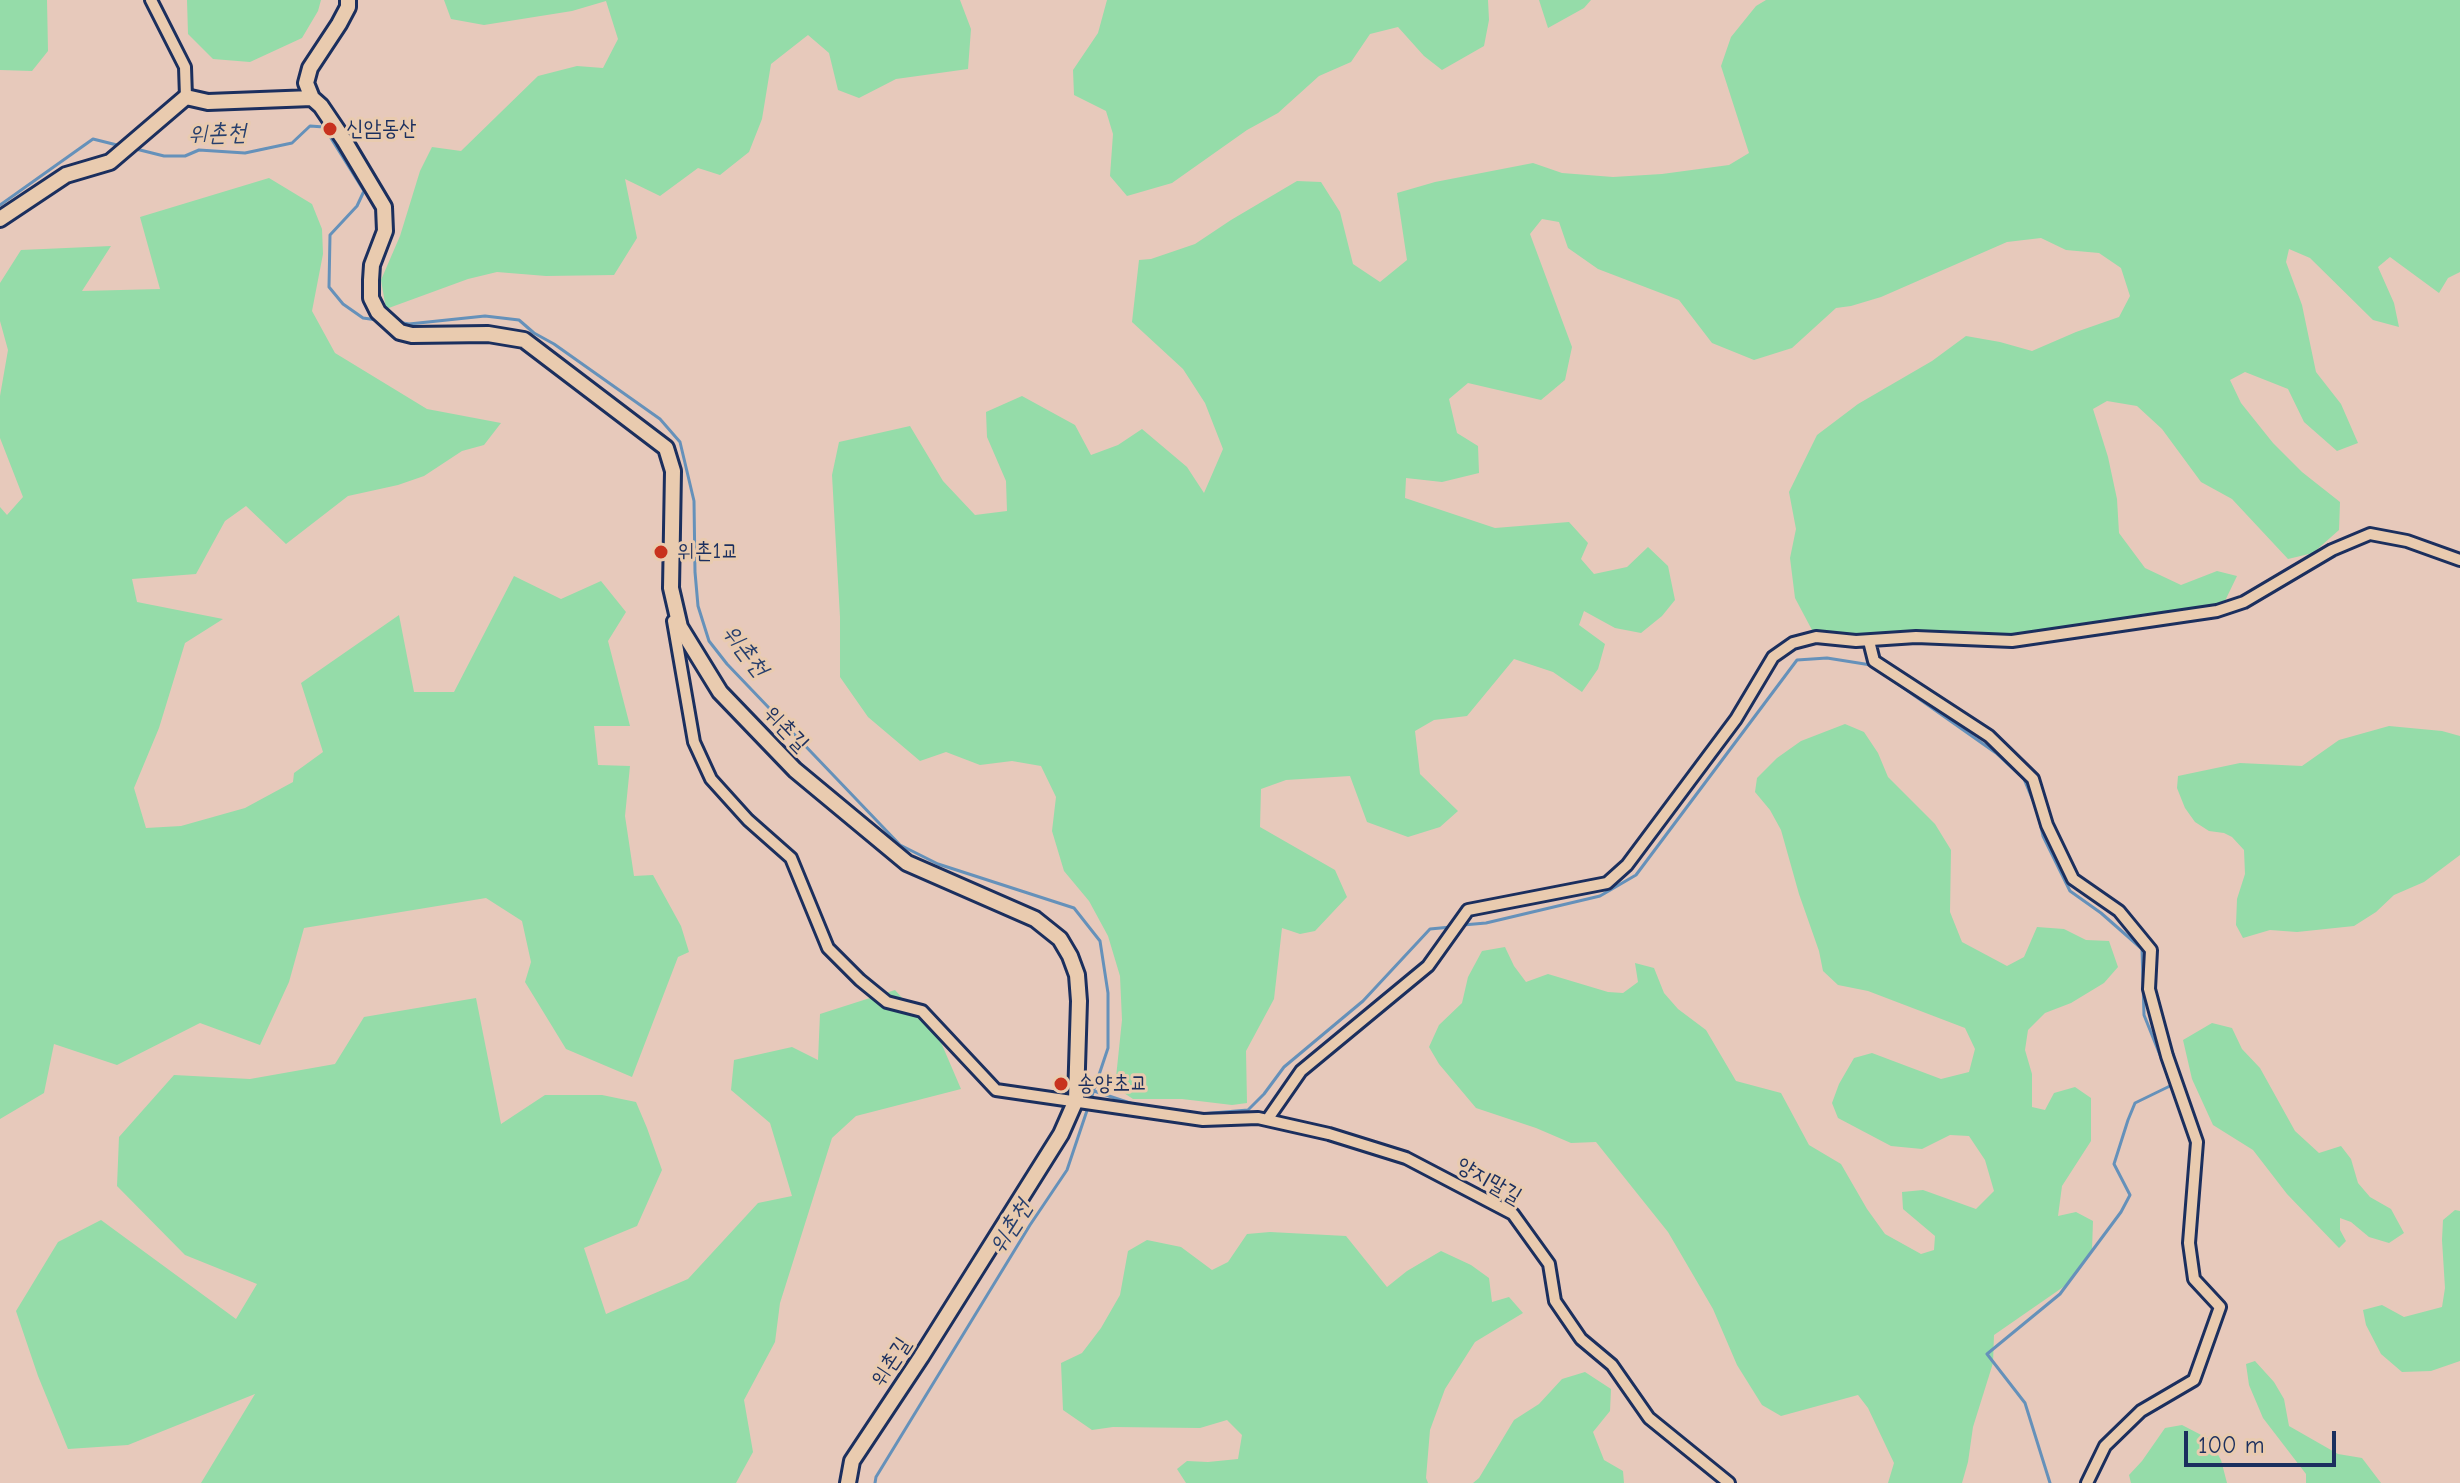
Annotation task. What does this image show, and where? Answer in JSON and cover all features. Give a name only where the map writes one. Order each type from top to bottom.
[{"type":"street","points":[[151,0],[185,67],[186,97]]},
{"type":"street","points":[[186,97],[208,102],[312,98],[306,83],[310,68],[339,24],[348,0]]},
{"type":"street","points":[[0,219],[66,175],[110,162],[186,97]]},
{"type":"street","name":"위촌길","points":[[312,98],[344,140],[384,207],[385,231],[372,265],[371,298],[378,312],[400,332],[412,335],[488,334],[524,340],[666,448],[673,471],[671,588],[680,627],[720,692],[795,770],[907,863],[1035,919],[1060,939],[1070,956],[1077,975],[1079,1001],[1079,1101],[921,1357],[852,1461],[848,1483]]},
{"type":"street","points":[[1267,1120],[1301,1071],[1428,966],[1468,910],[1607,883],[1627,865],[1680,797],[1736,719],[1773,657],[1805,638],[1869,641],[1916,637],[2012,641],[2217,611],[2244,602],[2332,550],[2370,534],[2407,541],[2460,560]]},
{"type":"street","name":"양지말길","points":[[674,601],[671,615],[694,742],[705,767],[711,779],[748,820],[791,858],[828,948],[860,980],[887,1002],[922,1011],[996,1090],[1203,1120],[1258,1118],[1329,1134],[1406,1158],[1513,1214],[1549,1264],[1555,1301],[1581,1339],[1612,1365],[1649,1418],[1729,1483]]},
{"type":"street","points":[[1869,641],[1874,661],[1989,736],[2033,779],[2047,825],[2073,879],[2119,911],[2151,950],[2149,989],[2167,1056],[2197,1142],[2189,1243],[2194,1279],[2220,1307],[2194,1380],[2141,1411],[2105,1446],[2087,1483]]},
{"type":"green space","points":[[0,0],[47,0],[48,51],[32,71],[0,70]]},
{"type":"green space","points":[[187,0],[321,0],[302,38],[250,62],[213,59],[188,34]]},
{"type":"green space","points":[[444,0],[960,0],[971,29],[968,69],[896,79],[859,98],[838,90],[829,53],[808,35],[771,64],[762,119],[749,152],[720,175],[698,168],[660,196],[625,179],[637,238],[614,275],[546,276],[497,272],[468,279],[386,309],[381,280],[400,236],[420,171],[432,147],[461,151],[538,76],[577,66],[603,68],[618,39],[606,1],[572,11],[484,25],[451,19]]},
{"type":"green space","points":[[1107,0],[1488,0],[1489,20],[1484,46],[1442,70],[1424,56],[1398,27],[1370,34],[1351,62],[1319,76],[1278,113],[1247,130],[1172,183],[1127,196],[1110,176],[1113,134],[1106,111],[1074,95],[1073,70],[1098,33]]},
{"type":"green space","points":[[1539,0],[1591,0],[1584,8],[1548,28]]},
{"type":"green space","points":[[1766,0],[2460,0],[2460,272],[2448,278],[2439,293],[2390,257],[2378,267],[2394,303],[2399,327],[2373,320],[2310,258],[2289,249],[2286,262],[2302,305],[2316,372],[2341,404],[2358,443],[2337,451],[2304,422],[2288,389],[2245,372],[2230,380],[2241,403],[2273,443],[2302,472],[2340,502],[2339,530],[2313,553],[2288,559],[2232,499],[2201,482],[2162,429],[2137,406],[2107,401],[2093,409],[2117,499],[2119,533],[2145,568],[2181,585],[2217,571],[2237,576],[2224,603],[2193,616],[2039,639],[1973,631],[1851,640],[1812,630],[1795,598],[1790,558],[1796,529],[1789,492],[1817,435],[1858,404],[1932,361],[1966,336],[2032,351],[2119,317],[2130,296],[2121,268],[2099,253],[2066,250],[2041,238],[2007,242],[1881,297],[1836,308],[1792,348],[1754,360],[1712,343],[1679,300],[1598,269],[1568,248],[1559,222],[1542,219],[1530,234],[1572,347],[1565,380],[1541,400],[1468,383],[1449,399],[1457,433],[1478,446],[1479,473],[1442,482],[1406,478],[1405,498],[1495,528],[1569,522],[1588,543],[1581,559],[1594,574],[1627,567],[1648,547],[1668,566],[1675,600],[1662,616],[1641,633],[1615,628],[1584,611],[1579,625],[1605,644],[1598,669],[1582,692],[1553,672],[1514,659],[1467,716],[1434,720],[1415,731],[1420,774],[1458,811],[1440,827],[1408,837],[1367,822],[1350,776],[1286,780],[1261,789],[1260,827],[1335,870],[1347,897],[1315,931],[1300,934],[1282,928],[1274,999],[1246,1051],[1247,1103],[1232,1105],[1182,1099],[1133,1099],[1115,1087],[1122,1020],[1120,976],[1108,936],[1089,901],[1064,871],[1052,831],[1056,797],[1041,766],[1012,761],[980,765],[946,752],[920,761],[868,717],[840,677],[832,475],[839,442],[910,426],[943,481],[975,515],[1007,511],[1006,481],[987,437],[986,412],[1022,396],[1075,425],[1091,455],[1118,445],[1142,429],[1187,467],[1204,493],[1223,449],[1205,403],[1183,369],[1132,322],[1139,260],[1195,244],[1297,181],[1321,182],[1340,212],[1353,264],[1380,282],[1407,260],[1397,193],[1435,182],[1533,163],[1562,173],[1613,177],[1729,165],[1749,153],[1721,66],[1731,37],[1756,6]]},
{"type":"green space","points":[[269,178],[312,204],[322,229],[323,254],[312,311],[335,353],[427,409],[501,423],[484,445],[462,451],[424,476],[348,496],[286,544],[246,506],[225,521],[196,574],[132,579],[137,602],[223,619],[185,643],[159,728],[134,788],[146,828],[181,826],[245,808],[293,782],[294,773],[323,752],[301,683],[399,615],[414,692],[454,692],[514,576],[561,599],[601,581],[626,612],[608,641],[630,726],[594,726],[598,765],[630,766],[625,816],[634,876],[653,875],[681,926],[689,952],[678,957],[632,1077],[566,1049],[525,982],[531,962],[522,921],[486,898],[304,928],[289,982],[260,1045],[200,1023],[117,1065],[54,1044],[44,1093],[0,1119],[0,507],[7,515],[23,497],[0,438],[0,396],[8,350],[0,321],[0,283],[21,250],[111,246],[82,291],[160,289],[140,217]]},
{"type":"green space","points":[[1845,724],[1864,732],[1878,753],[1888,777],[1935,824],[1951,850],[1950,912],[1962,942],[2007,966],[2024,957],[2037,927],[2064,929],[2086,940],[2109,941],[2118,967],[2104,983],[2071,1003],[2045,1013],[2028,1030],[2025,1050],[2032,1074],[2032,1107],[2045,1110],[2054,1093],[2075,1087],[2091,1098],[2091,1141],[2062,1186],[2058,1216],[2076,1212],[2093,1221],[2092,1250],[2069,1283],[1994,1335],[1993,1363],[1973,1427],[1962,1483],[1888,1483],[1894,1463],[1868,1408],[1858,1395],[1781,1416],[1762,1405],[1737,1365],[1713,1309],[1668,1232],[1596,1142],[1571,1143],[1476,1108],[1439,1064],[1429,1047],[1439,1025],[1462,1003],[1468,977],[1482,951],[1505,947],[1526,982],[1548,974],[1608,992],[1623,993],[1638,982],[1635,963],[1654,968],[1664,993],[1678,1009],[1706,1030],[1736,1081],[1781,1093],[1809,1145],[1841,1164],[1885,1234],[1921,1254],[1934,1250],[1935,1236],[1903,1209],[1902,1192],[1923,1190],[1976,1209],[1994,1191],[1985,1160],[1969,1136],[1950,1135],[1922,1149],[1891,1146],[1838,1118],[1832,1103],[1854,1058],[1872,1053],[1941,1079],[1969,1072],[1975,1049],[1965,1028],[1868,991],[1838,985],[1823,971],[1781,830],[1755,792],[1757,778],[1777,758],[1801,741]]},
{"type":"green space","points":[[2389,726],[2442,731],[2460,736],[2460,855],[2424,882],[2394,895],[2376,912],[2354,926],[2297,932],[2270,930],[2243,938],[2236,925],[2237,899],[2245,874],[2244,850],[2232,837],[2209,831],[2195,822],[2177,788],[2178,776],[2240,763],[2302,766],[2339,740]]},
{"type":"green space","points":[[895,990],[940,1040],[961,1089],[856,1116],[832,1138],[780,1303],[775,1342],[744,1400],[753,1452],[736,1483],[201,1483],[255,1394],[128,1445],[68,1449],[16,1311],[58,1242],[101,1220],[236,1319],[257,1284],[185,1255],[117,1186],[119,1137],[174,1075],[250,1079],[335,1064],[364,1017],[476,998],[501,1124],[545,1095],[602,1095],[636,1102],[647,1128],[662,1170],[637,1226],[584,1248],[606,1314],[688,1279],[758,1203],[792,1196],[770,1123],[731,1090],[734,1060],[792,1047],[818,1060],[820,1014]]},
{"type":"green space","points":[[2212,1023],[2232,1028],[2242,1049],[2260,1068],[2295,1131],[2319,1153],[2341,1146],[2351,1159],[2358,1183],[2370,1197],[2391,1209],[2404,1233],[2389,1243],[2369,1237],[2351,1222],[2340,1218],[2340,1230],[2346,1241],[2339,1248],[2287,1194],[2253,1150],[2213,1125],[2192,1079],[2183,1040]]},
{"type":"green space","points":[[2455,1210],[2460,1211],[2460,1361],[2431,1371],[2402,1372],[2381,1354],[2366,1325],[2363,1310],[2382,1305],[2404,1317],[2442,1307],[2445,1288],[2443,1220]]},
{"type":"green space","points":[[1270,1232],[1346,1236],[1387,1287],[1441,1251],[1471,1265],[1489,1278],[1492,1302],[1509,1297],[1523,1313],[1475,1342],[1445,1389],[1430,1430],[1428,1483],[1186,1483],[1177,1469],[1187,1461],[1238,1459],[1242,1435],[1227,1420],[1200,1428],[1113,1427],[1092,1430],[1063,1410],[1061,1363],[1082,1353],[1101,1328],[1120,1295],[1128,1251],[1147,1240],[1181,1247],[1212,1270],[1228,1262],[1247,1234]]},
{"type":"green space","points":[[2255,1361],[2284,1399],[2289,1426],[2338,1454],[2362,1458],[2381,1483],[2306,1483],[2306,1474],[2263,1418],[2249,1385],[2246,1364]]},
{"type":"green space","points":[[1585,1372],[1611,1389],[1610,1411],[1593,1432],[1604,1460],[1623,1471],[1624,1483],[1473,1483],[1514,1420],[1539,1404],[1562,1379]]},
{"type":"green space","points":[[2182,1425],[2209,1439],[2221,1460],[2227,1483],[2131,1483],[2129,1475],[2165,1428]]},
{"type":"waterway","name":"위촌천","points":[[132,148],[164,156],[185,156],[199,150],[245,153],[292,143],[310,126],[324,127],[364,191],[357,206],[330,235],[329,287],[343,304],[363,318],[377,320]]},
{"type":"waterway","name":"위촌천","points":[[0,205],[93,139],[121,146]]},
{"type":"waterway","name":"위촌천","points":[[397,322],[409,324],[485,316],[519,320],[660,419],[680,442],[694,501],[698,606],[709,641],[727,664],[900,845],[938,864],[1074,908],[1100,941],[1108,993],[1108,1048],[1067,1170],[1030,1225],[875,1483]]},
{"type":"waterway","points":[[1463,925],[1486,923],[1600,896],[1636,875],[1797,660],[1827,658],[1871,665],[1996,753],[2024,779],[2037,810],[2043,836],[2070,891],[2142,949],[2144,1015],[2172,1085],[2135,1103],[2128,1120],[2114,1164],[2130,1195],[2121,1212],[2060,1294],[1987,1354],[2025,1403],[2050,1483]]},
{"type":"waterway","points":[[1150,1107],[1201,1114],[1248,1110],[1284,1067],[1363,1001],[1430,929],[1451,927]]},
{"type":"waterway","points":[[1094,1091],[1139,1106]]},
{"type":"place","name":"신암동산","points":[[330,129]]},
{"type":"place","name":"위촌1교","points":[[661,552]]},
{"type":"place","name":"송양초교","points":[[1061,1084]]}]
